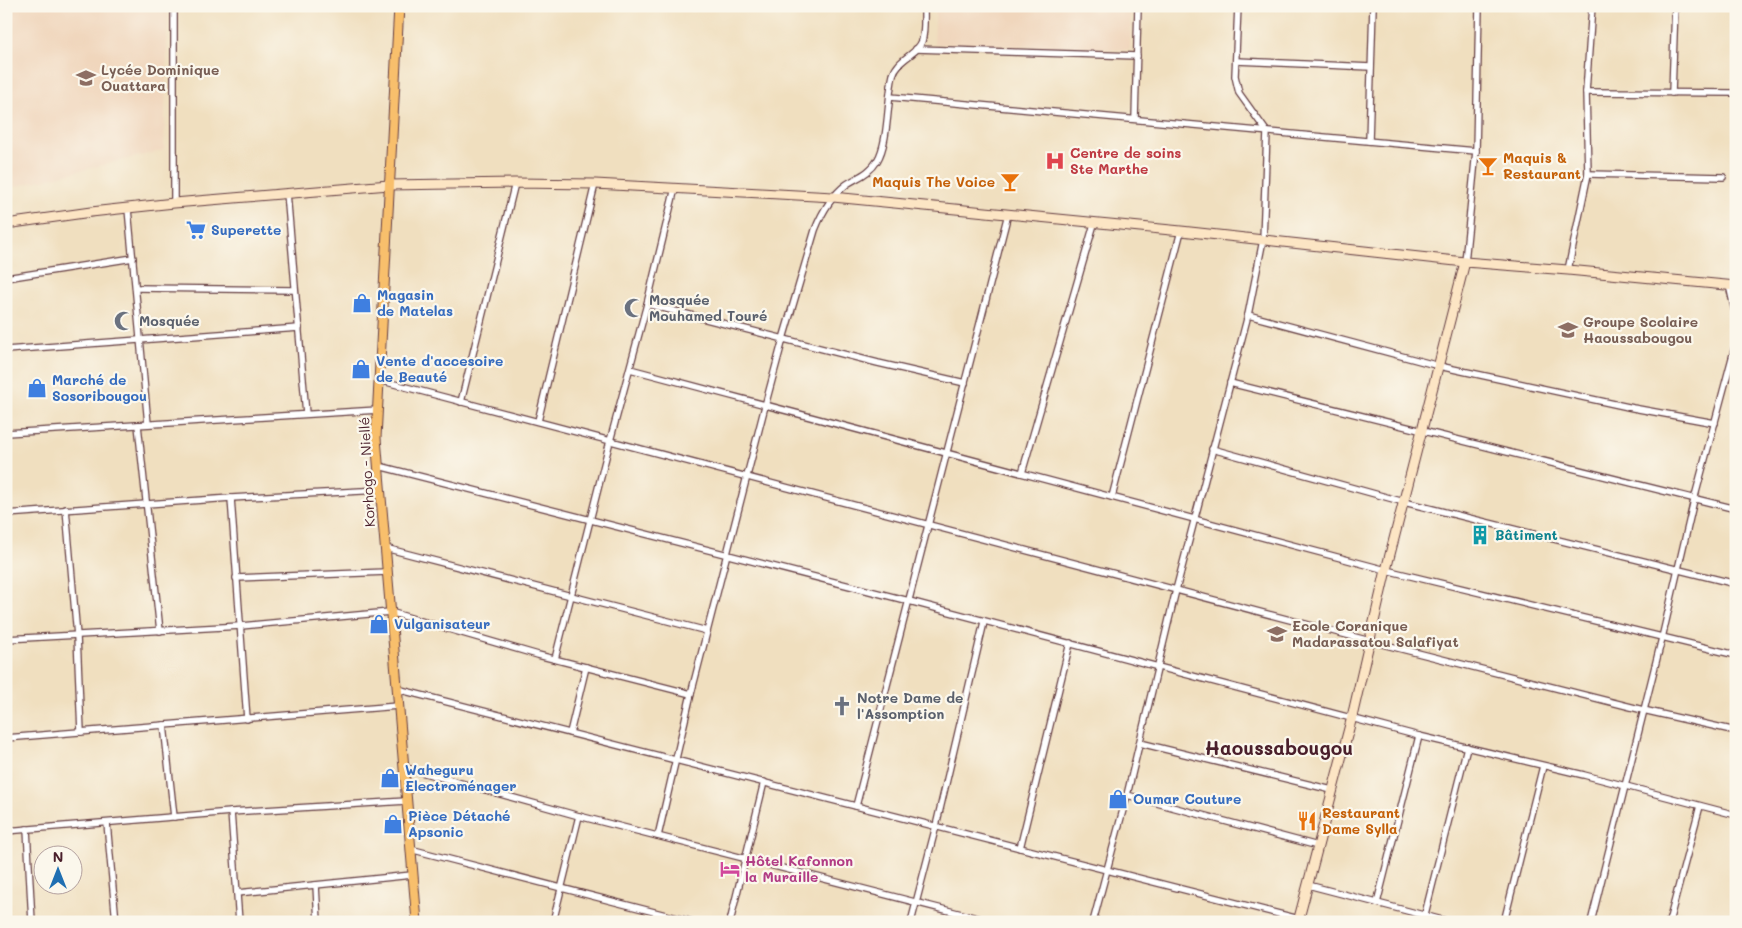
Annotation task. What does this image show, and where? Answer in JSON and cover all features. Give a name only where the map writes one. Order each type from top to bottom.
[{"type":"main road","name":"Korhogo - Niellé","points":[[399,6],[376,438],[417,922]]},
{"type":"street","points":[[174,6],[174,203]]},
{"type":"street","points":[[658,836],[691,694],[782,339],[822,213],[833,197],[847,184],[868,172],[877,162],[882,148],[894,74],[900,62],[916,49],[922,41],[924,6]]},
{"type":"street","points":[[1135,119],[1138,6]]},
{"type":"street","points":[[1093,922],[1127,795],[1212,449],[1248,315],[1263,240],[1267,132],[1239,93],[1235,76],[1238,6]]},
{"type":"street","points":[[1369,141],[1373,6]]},
{"type":"street","points":[[397,689],[1299,920],[1352,717],[1386,570],[1440,366],[1465,262],[1476,151],[1479,6]]},
{"type":"street","points":[[1568,270],[1588,174],[1586,92],[1592,6]]},
{"type":"street","points":[[1672,94],[1675,6]]},
{"type":"street","points":[[916,49],[1137,56]]},
{"type":"street","points":[[1236,61],[1371,67]]},
{"type":"street","points":[[1586,92],[1736,93]]},
{"type":"street","points":[[890,97],[1476,151]]},
{"type":"street","points":[[1588,174],[1723,177]]},
{"type":"street","points":[[461,402],[514,183]]},
{"type":"street","points":[[6,224],[174,203],[389,185],[514,183],[595,184],[675,188],[833,197],[1181,231],[1465,262],[1732,286],[1736,316]]},
{"type":"street","points":[[538,421],[595,184]]},
{"type":"street","points":[[556,659],[610,440],[648,304],[675,188]]},
{"type":"street","points":[[288,193],[306,414]]},
{"type":"street","points":[[128,209],[148,424]]},
{"type":"street","points":[[856,806],[1008,214]]},
{"type":"street","points":[[1022,473],[1094,224]]},
{"type":"street","points":[[1112,497],[1181,231]]},
{"type":"street","points":[[6,278],[133,258]]},
{"type":"street","points":[[136,288],[295,290]]},
{"type":"street","points":[[648,304],[964,383]]},
{"type":"street","points":[[1248,315],[1440,366],[1633,408],[1715,423]]},
{"type":"street","points":[[6,350],[298,328]]},
{"type":"street","points":[[1591,922],[1662,638],[1694,500],[1736,343]]},
{"type":"street","points":[[630,369],[1386,570],[1736,655]]},
{"type":"street","points":[[379,380],[1370,641],[1643,710],[1736,731]]},
{"type":"street","points":[[1230,383],[1736,509]]},
{"type":"street","points":[[6,433],[378,410]]},
{"type":"street","points":[[138,425],[160,631]]},
{"type":"street","points":[[1212,449],[1404,502],[1736,584]]},
{"type":"street","points":[[379,466],[909,601],[1419,736],[1736,815]]},
{"type":"street","points":[[6,514],[231,498],[380,490]]},
{"type":"street","points":[[231,498],[247,719]]},
{"type":"street","points":[[66,509],[77,636],[81,732]]},
{"type":"street","points":[[385,548],[707,631]]},
{"type":"street","points":[[236,578],[387,572]]},
{"type":"street","points":[[6,639],[241,626],[390,612],[556,659],[691,694]]},
{"type":"street","points":[[911,922],[936,826],[984,622]]},
{"type":"street","points":[[1020,848],[1070,643]]},
{"type":"street","points":[[570,733],[586,667]]},
{"type":"street","points":[[6,738],[398,706]]},
{"type":"street","points":[[164,725],[174,817]]},
{"type":"street","points":[[1377,903],[1419,736]]},
{"type":"street","points":[[1140,743],[1332,790]]},
{"type":"street","points":[[1423,919],[1467,747]]},
{"type":"street","points":[[1504,922],[1543,766]]},
{"type":"street","points":[[403,767],[579,816],[993,922]]},
{"type":"street","points":[[730,922],[764,782]]},
{"type":"street","points":[[1127,795],[1318,846]]},
{"type":"street","points":[[6,831],[231,812],[406,801]]},
{"type":"street","points":[[1669,922],[1700,806]]},
{"type":"street","points":[[231,812],[239,922]]},
{"type":"street","points":[[554,922],[579,816]]},
{"type":"street","points":[[107,823],[116,922]]},
{"type":"street","points":[[27,829],[32,922]]},
{"type":"street","points":[[410,849],[692,922]]},
{"type":"street","points":[[237,893],[412,875]]},
{"type":"street","points":[[316,885],[318,922]]},
{"type":"street","points":[[1308,885],[1377,903],[1423,919],[1450,922]]},
{"type":"shaded area","name":"Lycée Dominique Ouattara","points":[[6,6],[168,6],[164,150],[6,189]]},
{"type":"shaded area","points":[[936,6],[1131,6],[1130,50],[934,44]]},
{"type":"place","name":"Lycée Dominique Ouattara","points":[[86,78]]},
{"type":"place","name":"Centre de soins Ste Marthe","points":[[1055,161]]},
{"type":"place","name":"Maquis & Restaurant","points":[[1488,166]]},
{"type":"place","name":"Maquis The Voice","points":[[1010,182]]},
{"type":"place","name":"Superette","points":[[196,230]]},
{"type":"place","name":"Magasin de Matelas","points":[[362,303]]},
{"type":"place","name":"Mosquée Mouhamed Touré","points":[[634,308]]},
{"type":"place","name":"Mosquée","points":[[124,321]]},
{"type":"place","name":"Groupe Scolaire Haoussabougou","points":[[1568,330]]},
{"type":"place","name":"Vente d'accesoire de Beauté","points":[[361,369]]},
{"type":"place","name":"Marché de Sosoribougou","points":[[37,388]]},
{"type":"place","name":"Bâtiment","points":[[1480,535]]},
{"type":"place","name":"Vulganisateur","points":[[379,624]]},
{"type":"place","name":"Ecole Coranique Madarassatou Salafiyat","points":[[1277,634]]},
{"type":"place","name":"Notre Dame de l'Assomption","points":[[842,706]]},
{"type":"place","name":"Waheguru Electroménager","points":[[390,778]]},
{"type":"place","name":"Oumar Couture","points":[[1118,799]]},
{"type":"place","name":"Restaurant Dame Sylla","points":[[1307,821]]},
{"type":"place","name":"Pièce Détaché Apsonic","points":[[393,824]]},
{"type":"place","name":"Hôtel Kafonnon la Muraille","points":[[730,869]]},
{"type":"district","name":"Haoussabougou","points":[[1279,748]]}]
